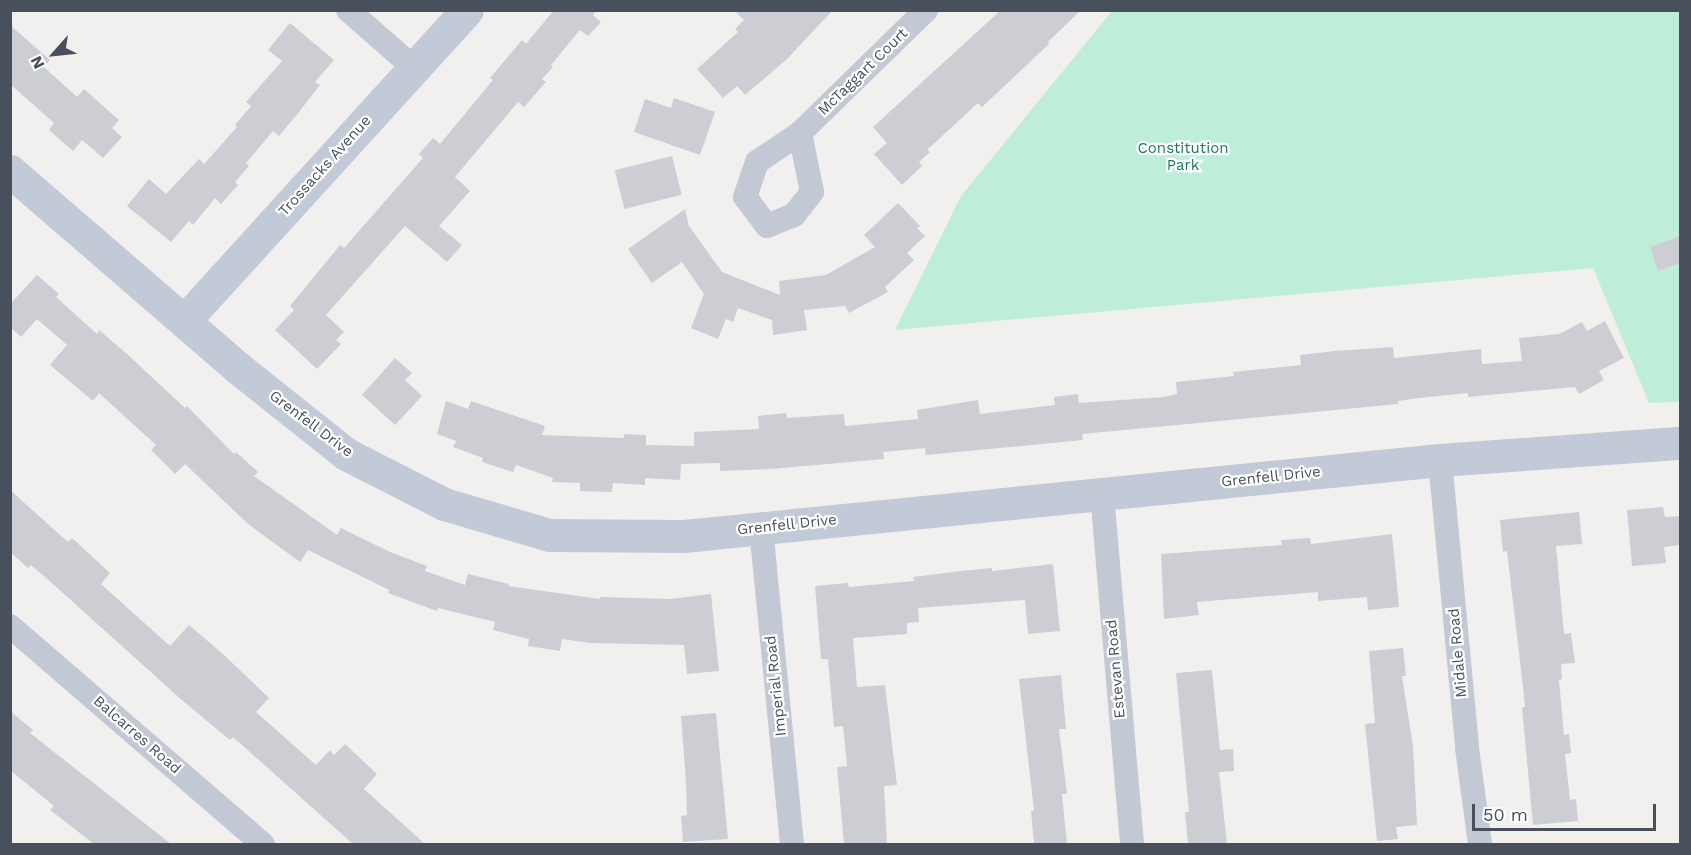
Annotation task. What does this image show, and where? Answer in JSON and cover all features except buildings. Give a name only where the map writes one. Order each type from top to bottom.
[{"type":"street","points":[[348,10],[414,68]]},
{"type":"street","name":"Trossacks Avenue","points":[[184,321],[467,10]]},
{"type":"street","name":"McTaggart Court","points":[[800,133],[926,10]]},
{"type":"street","name":"Grenfell Drive","points":[[10,171],[238,368],[346,454],[444,504],[549,535],[684,536],[1440,460],[1680,443]]},
{"type":"street","name":"Midale Road","points":[[1440,460],[1467,748],[1480,844]]},
{"type":"street","name":"Estevan Road","points":[[1102,494],[1132,844]]},
{"type":"street","name":"Imperial Road","points":[[761,528],[792,844]]},
{"type":"street","name":"Balcarres Road","points":[[10,626],[263,844]]},
{"type":"green space","name":"Constitution Park","points":[[1112,11],[1680,11],[1680,402],[1649,403],[1593,268],[895,330],[961,196]]}]
